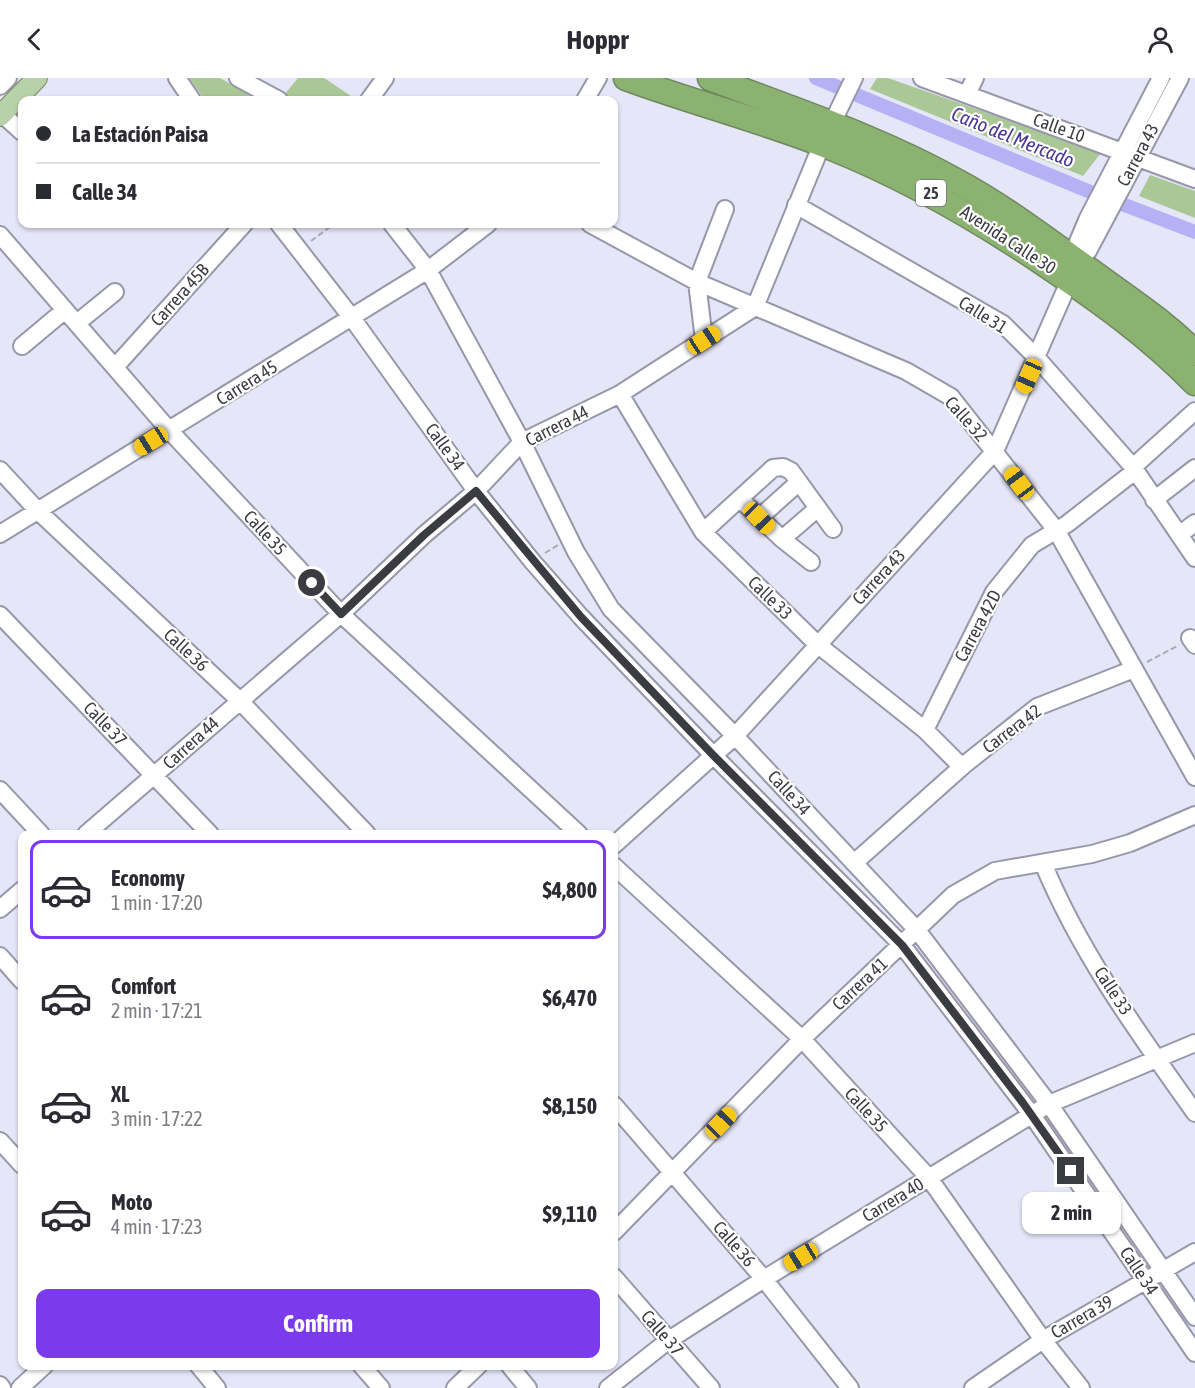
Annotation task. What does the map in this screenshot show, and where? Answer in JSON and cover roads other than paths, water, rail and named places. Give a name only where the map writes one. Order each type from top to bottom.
[{"type":"highway","name":"Avenida Calle 30","points":[[626,78],[831,125]]},
{"type":"highway","name":"Avenida Calle 30","points":[[710,78],[831,125],[902,178],[1073,271],[1176,334],[1195,353]]},
{"type":"highway","name":"Avenida Calle 30","points":[[1073,271],[1111,309],[1163,351],[1195,383]]},
{"type":"main road","points":[[18,96],[37,78]]},
{"type":"main road","points":[[1,113],[18,96]]},
{"type":"street","points":[[0,86],[8,78]]},
{"type":"street","points":[[18,128],[1,113],[29,78]]},
{"type":"street","points":[[177,78],[189,96]]},
{"type":"street","points":[[238,78],[272,96]]},
{"type":"street","points":[[374,96],[385,78]]},
{"type":"street","points":[[587,96],[598,78]]},
{"type":"street","points":[[755,307],[796,205],[854,78]]},
{"type":"street","name":"Calle 10","points":[[922,78],[1195,179]]},
{"type":"street","points":[[967,94],[975,78]]},
{"type":"street","name":"Carrera 43","points":[[618,841],[735,736],[995,451],[1073,271],[1077,244],[1095,221],[1113,186],[1161,78]]},
{"type":"street","name":"Carrera 43","points":[[1129,154],[1180,78]]},
{"type":"street","name":"Calle 31","points":[[796,205],[1003,324],[1037,357],[1134,469],[1195,558]]},
{"type":"street","points":[[704,340],[698,282],[725,209]]},
{"type":"street","name":"Carrera 45B","points":[[115,367],[240,228]]},
{"type":"street","name":"Calle 34","points":[[282,228],[352,318],[476,491],[532,561],[581,617],[713,755],[902,945],[1032,1115],[1195,1353]]},
{"type":"street","name":"Calle 34","points":[[395,228],[428,270],[522,442],[569,539],[610,609],[735,736],[917,930],[1049,1104],[1195,1317]]},
{"type":"street","name":"Carrera 45","points":[[0,534],[428,270],[483,228]]},
{"type":"street","name":"Calle 32","points":[[597,228],[698,282],[906,371],[951,397],[1056,530],[1195,777]]},
{"type":"street","name":"Calle 35","points":[[0,235],[170,430],[341,614],[575,830]]},
{"type":"street","points":[[77,323],[115,292]]},
{"type":"street","name":"Carrera 44","points":[[91,830],[341,614],[424,535],[476,491],[522,442],[620,394],[755,307]]},
{"type":"street","points":[[22,346],[65,310]]},
{"type":"street","name":"Calle 33","points":[[620,394],[703,532],[817,644],[925,730],[962,767]]},
{"type":"street","name":"Carrera 42D","points":[[925,730],[994,592],[1032,545],[1056,530],[1134,469],[1195,411]]},
{"type":"street","points":[[703,532],[773,468],[783,467],[791,471],[833,529]]},
{"type":"street","points":[[1154,500],[1195,468]]},
{"type":"street","name":"Calle 36","points":[[0,470],[38,511],[239,700],[363,830]]},
{"type":"street","points":[[759,518],[799,482]]},
{"type":"street","points":[[740,499],[782,539],[811,562]]},
{"type":"street","points":[[782,539],[818,508]]},
{"type":"street","points":[[1179,535],[1195,523]]},
{"type":"street","name":"Calle 37","points":[[0,615],[206,830]]},
{"type":"street","name":"Carrera 42","points":[[854,863],[962,767],[1037,707],[1134,669]]},
{"type":"street","points":[[0,790],[37,830]]},
{"type":"street","name":"Carrera 41","points":[[618,1228],[802,1039],[952,895],[995,871],[1092,854],[1130,843],[1195,815]]},
{"type":"street","name":"Calle 33","points":[[1042,863],[1061,907],[1156,1058],[1195,1113]]},
{"type":"street","name":"Calle 35","points":[[618,870],[802,1039],[929,1178],[1043,1340],[1081,1388]]},
{"type":"street","points":[[0,909],[18,893]]},
{"type":"street","points":[[0,956],[18,976]]},
{"type":"street","name":"Carrera 40","points":[[608,1388],[669,1340],[1049,1104],[1195,1043]]},
{"type":"street","name":"Calle 36","points":[[618,1110],[764,1279],[850,1388]]},
{"type":"street","points":[[0,1141],[18,1161]]},
{"type":"street","name":"Carrera 39","points":[[973,1388],[1043,1340],[1195,1252]]},
{"type":"street","name":"Calle 37","points":[[618,1282],[711,1388]]},
{"type":"street","points":[[21,1388],[40,1370]]},
{"type":"street","points":[[202,1370],[217,1388]]},
{"type":"street","points":[[365,1370],[381,1388]]},
{"type":"street","points":[[455,1388],[474,1370]]},
{"type":"street","points":[[512,1370],[528,1388]]},
{"type":"waterway","name":"Caño del Mercado","points":[[816,78],[1088,191],[1195,232]]}]
